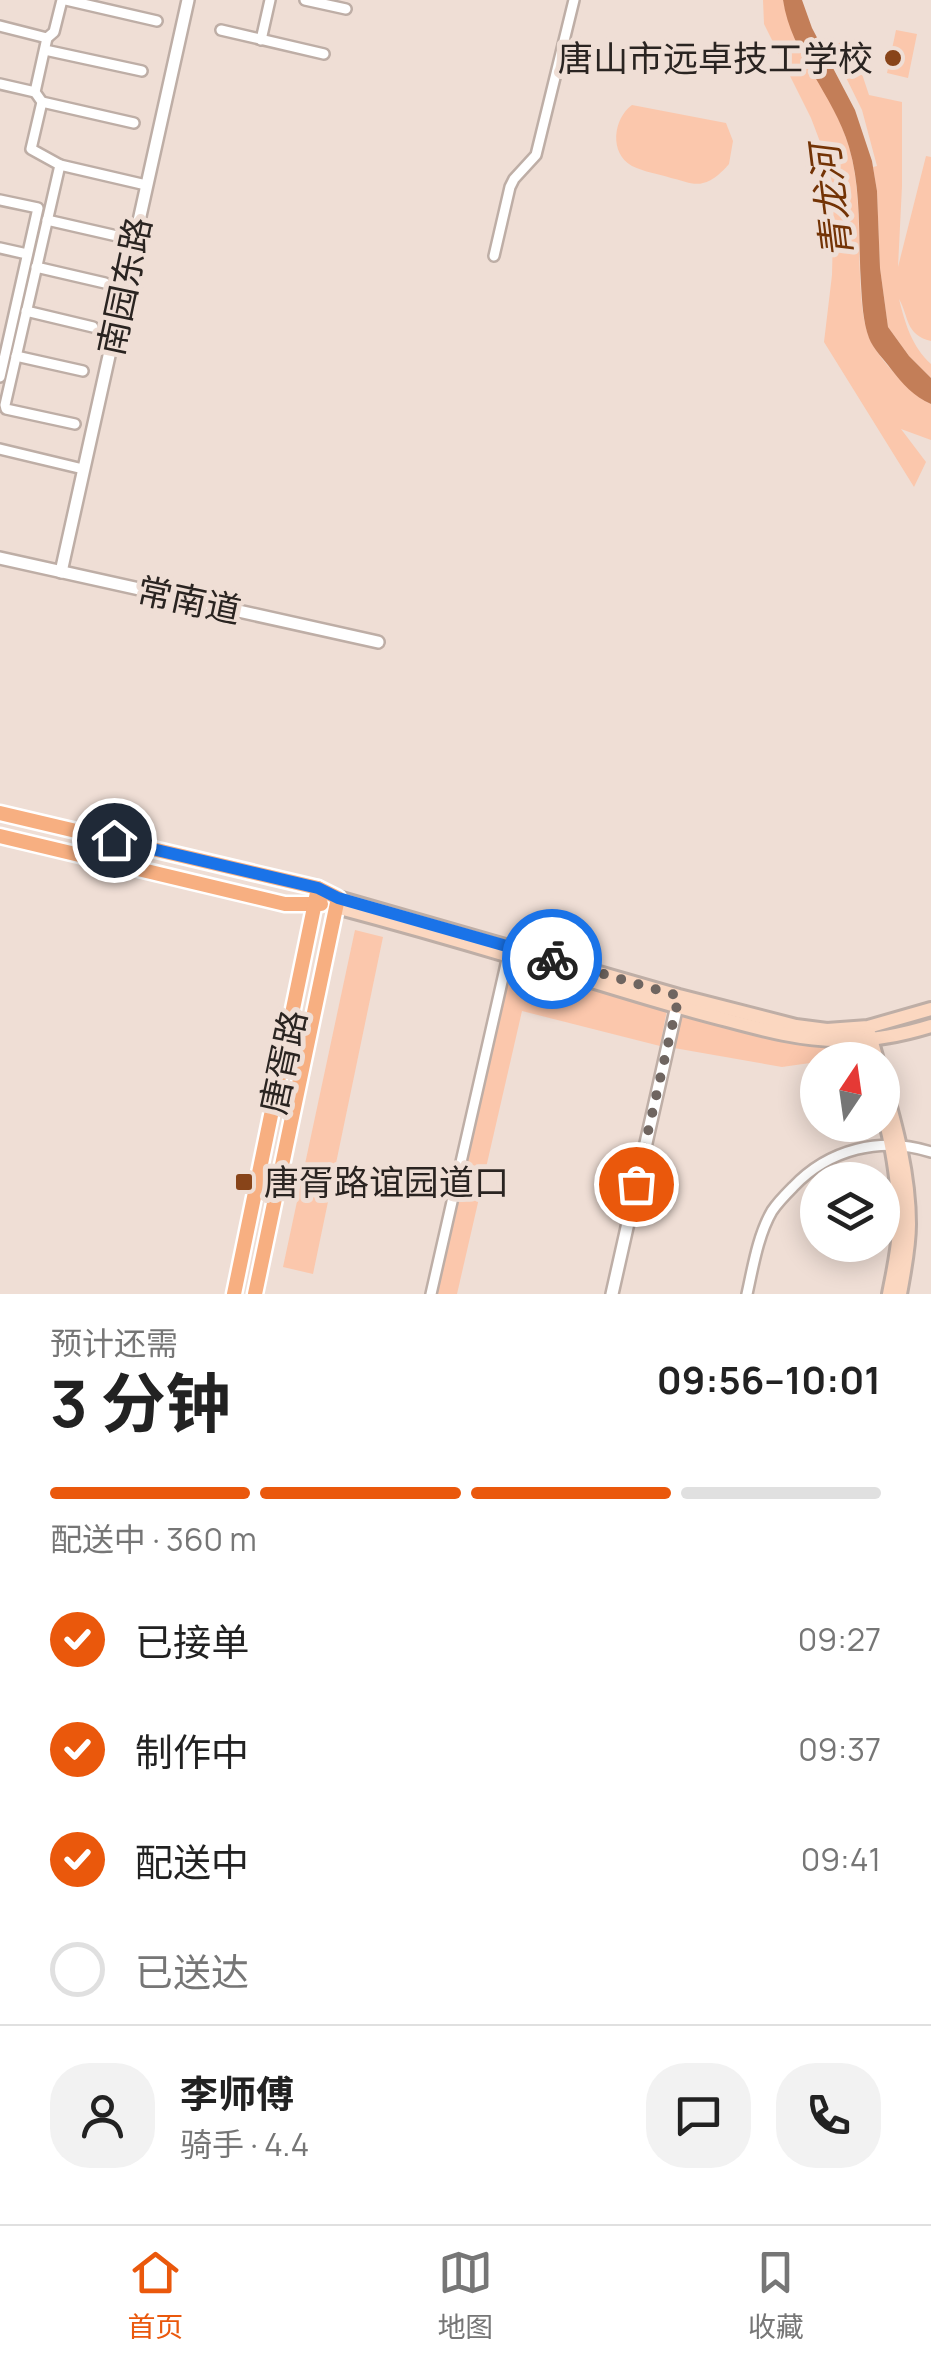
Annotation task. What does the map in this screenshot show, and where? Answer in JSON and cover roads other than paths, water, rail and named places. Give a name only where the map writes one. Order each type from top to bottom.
[{"type":"main road","points":[[0,813],[317,896],[678,1002],[796,1026],[864,1034],[909,1033],[931,1026]]},
{"type":"main road","points":[[0,836],[285,904],[317,896]]},
{"type":"main road","name":"唐胥路","points":[[234,1294],[317,896]]},
{"type":"main road","name":"唐胥路","points":[[255,1294],[337,903]]},
{"type":"main road","points":[[864,1034],[931,1009]]},
{"type":"main road","points":[[864,1034],[865,1042]]},
{"type":"main road","points":[[864,1034],[868,1042]]},
{"type":"main road","points":[[894,1142],[909,1222],[900,1294]]},
{"type":"main road","points":[[888,1294],[900,1224],[894,1142]]},
{"type":"street","points":[[35,92],[47,38],[54,32],[64,0],[156,21]]},
{"type":"street","name":"南园东路","points":[[60,572],[188,0]]},
{"type":"street","points":[[261,40],[270,0]]},
{"type":"street","points":[[306,0],[346,9]]},
{"type":"street","points":[[494,256],[510,187],[536,154],[574,0]]},
{"type":"street","points":[[0,26],[47,38]]},
{"type":"street","points":[[222,30],[324,54]]},
{"type":"street","points":[[45,50],[142,70]]},
{"type":"street","points":[[0,84],[35,92],[42,102],[134,122]]},
{"type":"street","points":[[42,102],[32,148],[60,165],[146,185]]},
{"type":"street","points":[[0,377],[2,358],[36,267],[60,165]]},
{"type":"street","points":[[0,200],[38,208],[27,254],[6,408],[75,424]]},
{"type":"street","points":[[47,220],[117,236]]},
{"type":"street","points":[[0,248],[27,254]]},
{"type":"street","points":[[36,267],[104,283]]},
{"type":"street","points":[[0,306],[93,327]]},
{"type":"street","points":[[16,356],[83,371]]},
{"type":"street","points":[[0,449],[83,469]]},
{"type":"street","name":"常南道","points":[[0,558],[378,642]]},
{"type":"street","points":[[431,1294],[509,951]]},
{"type":"street","points":[[612,1294],[678,1002]]},
{"type":"street","points":[[747,1294],[754,1260],[773,1210],[799,1181],[829,1159],[869,1146],[895,1145],[931,1152]]},
{"type":"place","name":"唐山市远卓技工学校","points":[[893,58]]},
{"type":"place","name":"唐胥路谊园道口","points":[[244,1182]]},
{"type":"water label","name":"青龙河","points":[[830,202]]}]
